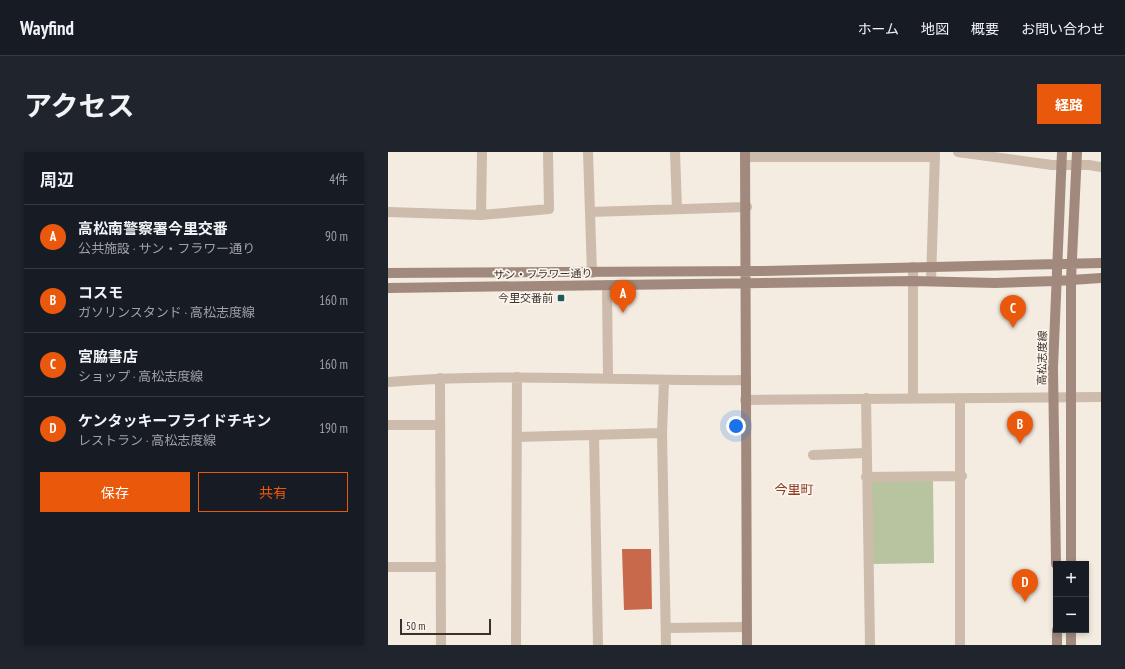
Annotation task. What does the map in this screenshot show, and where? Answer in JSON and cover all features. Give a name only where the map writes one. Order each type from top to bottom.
[{"type":"street","points":[[481,215],[482,152]]},
{"type":"street","points":[[388,212],[481,215],[549,209],[548,152]]},
{"type":"street","points":[[588,152],[592,273]]},
{"type":"street","points":[[675,152],[677,209]]},
{"type":"street","points":[[958,152],[1060,165],[1101,167]]},
{"type":"street","name":"高松志度線","points":[[1056,561],[1053,368],[1060,165],[1062,152]]},
{"type":"street","points":[[1071,561],[1071,264],[1077,152]]},
{"type":"street","points":[[747,645],[745,400],[747,208],[745,154],[935,154],[931,281]]},
{"type":"street","points":[[590,212],[747,208]]},
{"type":"street","name":"サン・フラワー通り","points":[[388,273],[592,273],[1101,263]]},
{"type":"street","points":[[913,267],[913,398]]},
{"type":"street","name":"サン・フラワー通り","points":[[388,288],[913,281],[995,283],[1101,278]]},
{"type":"street","points":[[607,285],[608,378]]},
{"type":"street","points":[[388,382],[440,378],[517,377],[608,378],[664,381],[746,380]]},
{"type":"street","points":[[516,645],[517,377]]},
{"type":"street","points":[[440,378],[441,645]]},
{"type":"street","points":[[664,381],[662,433],[667,628],[666,645]]},
{"type":"street","points":[[745,400],[1101,397]]},
{"type":"street","points":[[866,398],[866,477],[870,645]]},
{"type":"street","points":[[960,398],[962,476],[960,645]]},
{"type":"street","points":[[388,425],[440,425]]},
{"type":"street","points":[[517,437],[662,433]]},
{"type":"street","points":[[594,435],[598,645]]},
{"type":"street","points":[[813,455],[866,453]]},
{"type":"street","points":[[866,477],[962,476]]},
{"type":"street","points":[[388,567],[440,567]]},
{"type":"street","points":[[667,628],[747,627]]},
{"type":"street","points":[[1057,633],[1057,645]]},
{"type":"street","points":[[1071,633],[1071,645]]},
{"type":"green space","points":[[871,481],[933,481],[934,563],[872,564]]},
{"type":"building","points":[[622,549],[651,549],[652,609],[624,610]]},
{"type":"place","name":"今里交番前","points":[[561,298]]},
{"type":"place","name":"高松南警察署今里交番","points":[[623,313]]},
{"type":"place","name":"宮脇書店","points":[[1013,328]]},
{"type":"place","name":"コスモ","points":[[1020,444]]},
{"type":"place","name":"ケンタッキーフライドチキン","points":[[1025,602]]},
{"type":"district","name":"今里町","points":[[794,489]]}]
